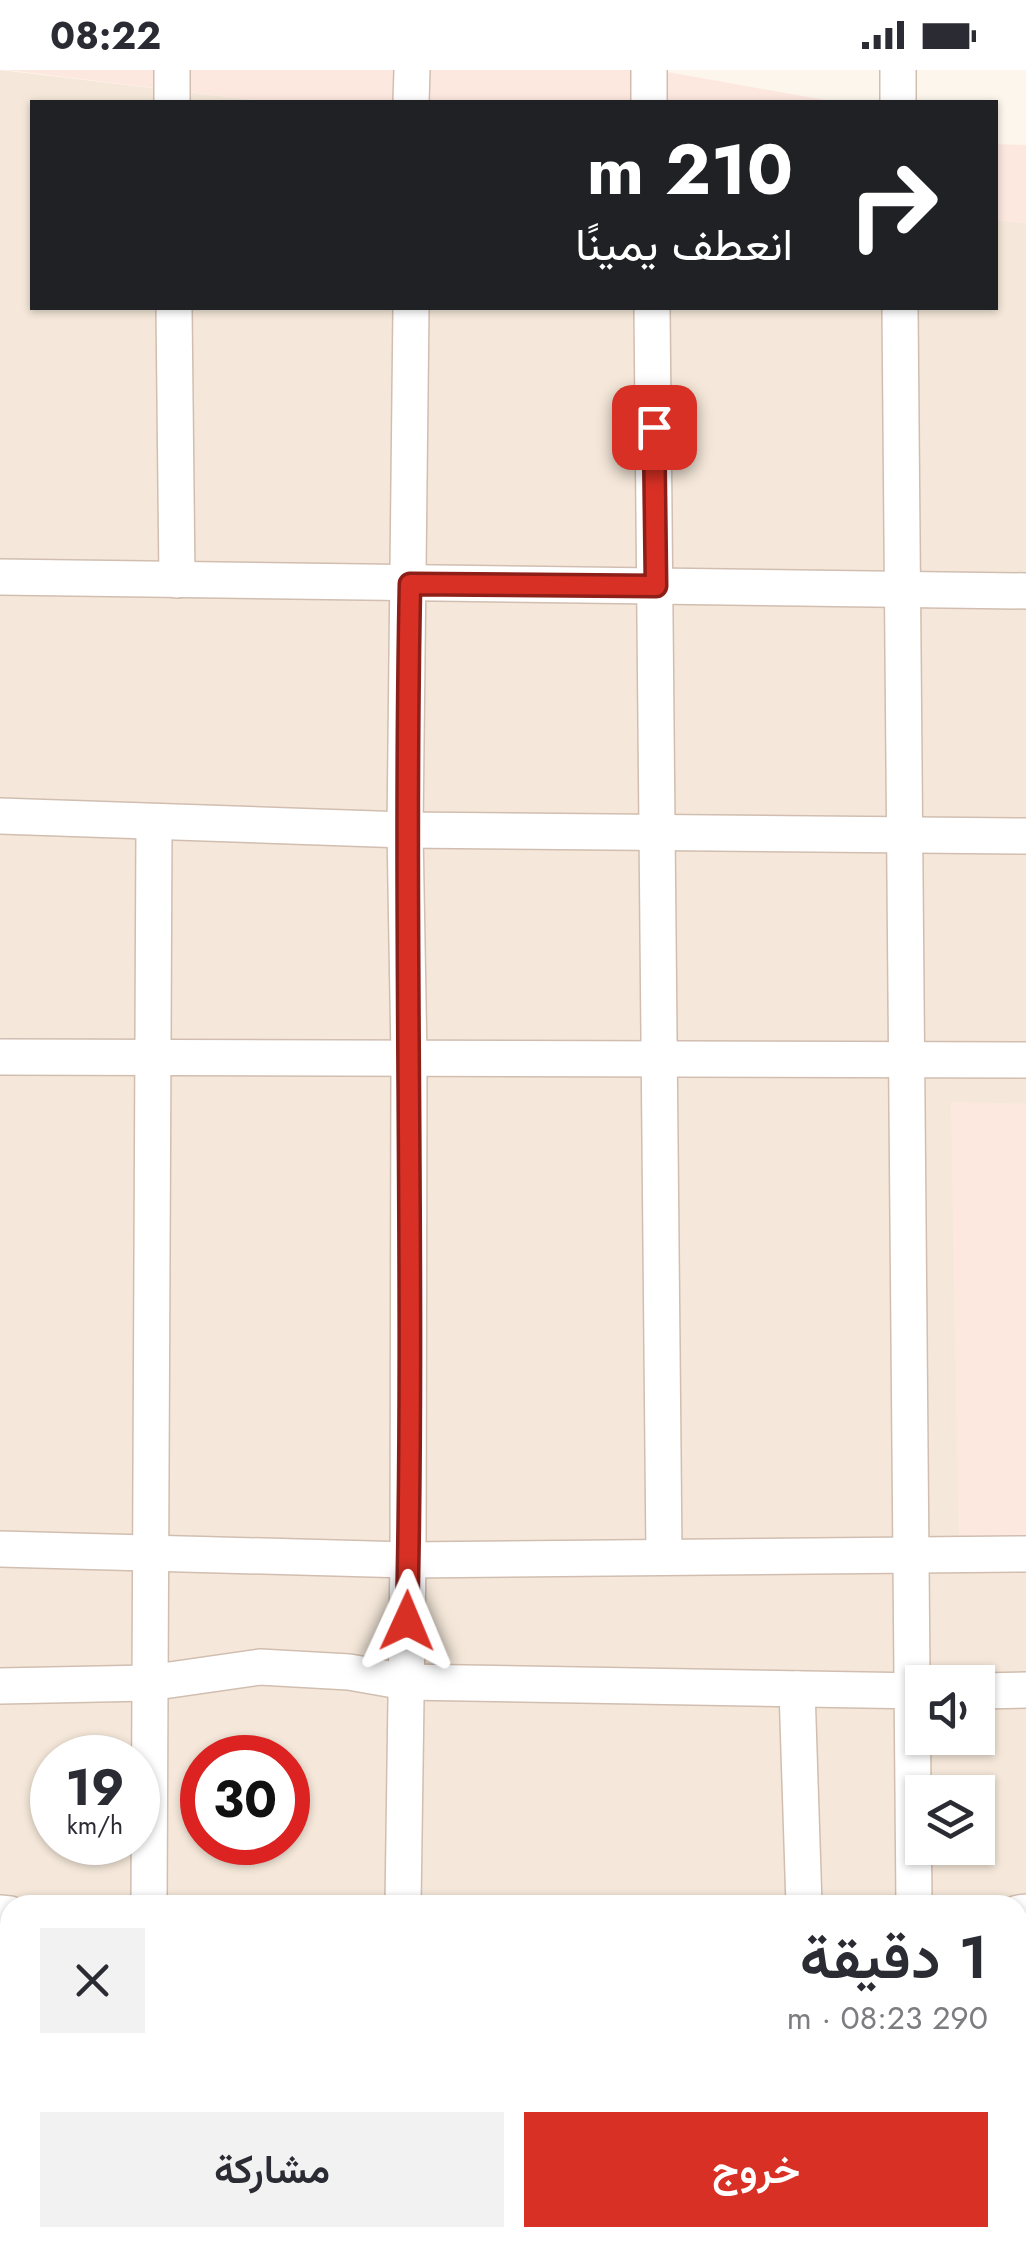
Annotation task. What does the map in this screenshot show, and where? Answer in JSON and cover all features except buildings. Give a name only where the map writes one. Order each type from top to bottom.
[{"type":"street","points":[[172,70],[172,100]]},
{"type":"street","points":[[412,70],[412,100]]},
{"type":"street","points":[[649,70],[649,100]]},
{"type":"street","points":[[898,70],[898,100]]},
{"type":"street","points":[[174,310],[177,580]]},
{"type":"street","points":[[403,1895],[408,1560],[406,830],[411,310]]},
{"type":"street","points":[[652,310],[664,1558]]},
{"type":"street","points":[[900,310],[903,834],[912,1555],[917,1665]]},
{"type":"street","points":[[0,578],[1026,591]]},
{"type":"street","points":[[0,816],[406,830],[1026,836]]},
{"type":"street","points":[[149,1895],[154,824]]},
{"type":"street","points":[[0,1057],[1026,1060]]},
{"type":"street","points":[[0,1549],[408,1560],[1026,1554]]},
{"type":"street","points":[[0,1686],[150,1683],[260,1667],[350,1672],[406,1682],[905,1691]]},
{"type":"street","points":[[797,1689],[804,1895]]},
{"type":"street","points":[[995,1690],[1026,1690]]},
{"type":"street","points":[[914,1895],[917,1755]]},
{"type":"shaded area","points":[[0,70],[254,100],[30,100],[30,310],[998,310],[998,220],[1026,223],[1026,1104],[951,1103],[1026,1567],[1026,1895],[0,1895]]},
{"type":"shaded area","points":[[7,70],[656,70],[825,100],[254,100]]},
{"type":"shaded area","points":[[998,144],[1026,145],[1026,223],[998,220]]},
{"type":"shaded area","points":[[951,1102],[1026,1104],[1026,1567],[959,1555]]},
{"type":"route","points":[[407,1621],[406,830],[410,584],[656,586],[654,427]]}]
